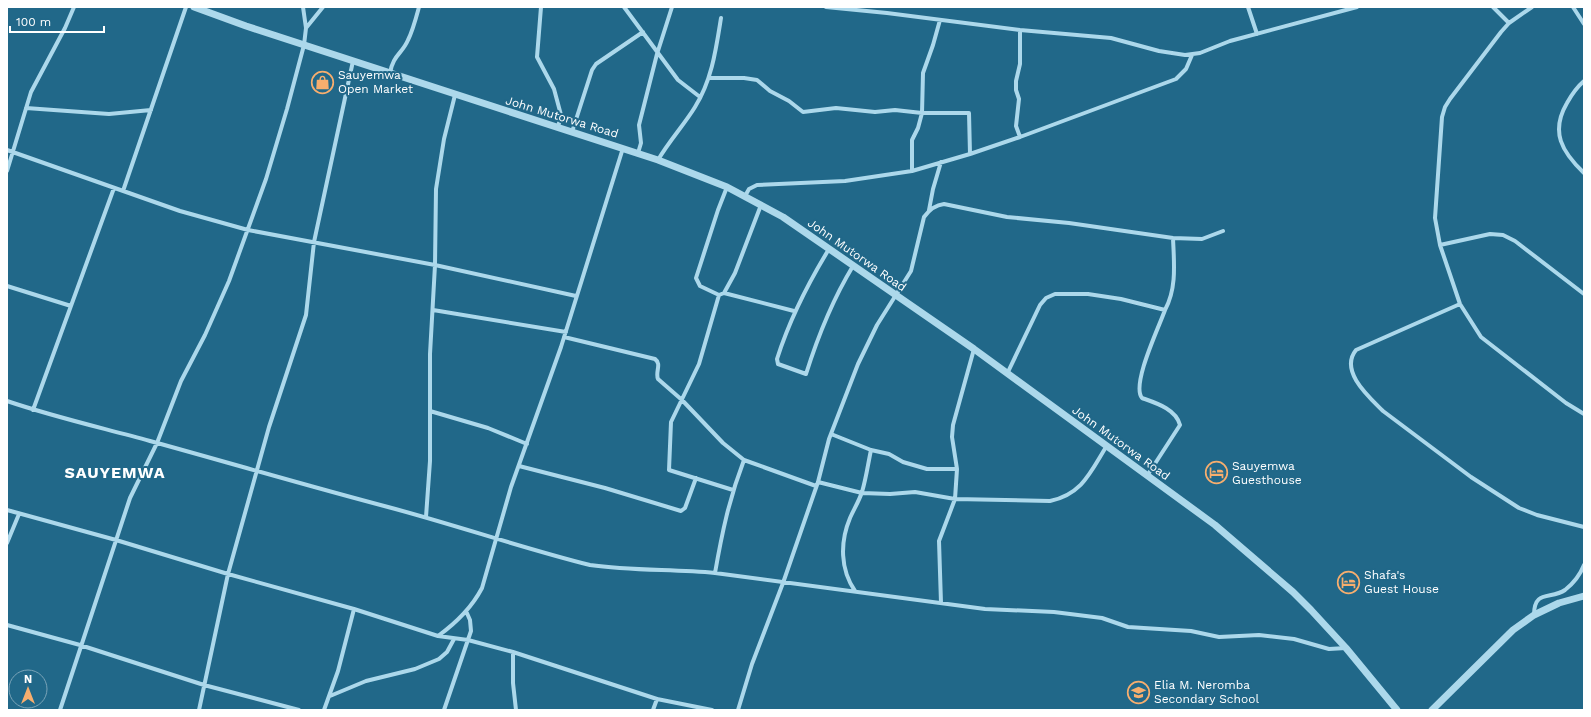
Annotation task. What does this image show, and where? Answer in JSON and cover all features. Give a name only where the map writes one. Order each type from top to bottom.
[{"type":"street","points":[[7,171],[31,92],[65,28],[74,7]]},
{"type":"street","points":[[123,191],[186,7]]},
{"type":"street","name":"John Mutorwa Road","points":[[194,7],[246,26],[455,95],[658,160],[728,187],[783,217],[974,349],[1215,526],[1293,592],[1346,648],[1397,710]]},
{"type":"street","points":[[60,710],[80,645],[130,498],[157,443],[181,381],[205,336],[229,281],[266,180],[304,45],[306,28],[303,7]]},
{"type":"street","points":[[306,28],[323,7]]},
{"type":"street","points":[[390,73],[396,56],[408,41],[419,7]]},
{"type":"street","points":[[541,7],[537,57],[554,89],[560,115],[558,128]]},
{"type":"street","points":[[624,7],[657,54],[678,80],[700,97]]},
{"type":"street","points":[[638,153],[641,143],[639,125],[657,54],[672,7]]},
{"type":"street","points":[[826,7],[887,13],[1020,30],[1111,38],[1159,51],[1192,55],[1230,41],[1357,7]]},
{"type":"street","points":[[1248,7],[1257,34]]},
{"type":"street","points":[[1493,7],[1510,23]]},
{"type":"street","points":[[1532,7],[1510,23],[1501,32],[1450,98],[1445,107],[1442,117],[1434,218],[1440,245],[1460,304],[1481,337],[1566,403],[1584,414]]},
{"type":"street","points":[[1572,7],[1584,24]]},
{"type":"street","points":[[658,160],[667,144],[695,107],[709,78],[721,18]]},
{"type":"street","points":[[912,171],[912,140],[918,128],[922,113],[923,73],[940,20]]},
{"type":"street","points":[[1020,30],[1020,64],[1016,81],[1016,90],[1019,99],[1016,126],[1020,137]]},
{"type":"street","points":[[572,132],[592,70],[596,64],[643,32]]},
{"type":"street","points":[[745,196],[746,192],[752,187],[765,184],[845,181],[912,171],[970,154],[1176,79],[1186,69],[1192,55]]},
{"type":"street","points":[[200,710],[228,574],[270,427],[306,315],[314,242],[353,61]]},
{"type":"street","points":[[709,78],[744,78],[757,80],[770,91],[789,101],[804,112],[836,108],[875,112],[895,110],[922,113],[969,113],[970,154]]},
{"type":"street","points":[[1584,81],[1574,91],[1563,110],[1559,128],[1560,142],[1564,151],[1571,161],[1584,173]]},
{"type":"street","points":[[426,517],[430,461],[430,354],[435,265],[436,189],[444,139],[455,95]]},
{"type":"street","points":[[26,108],[109,114],[151,110]]},
{"type":"street","points":[[438,636],[455,624],[475,602],[482,588],[519,466],[565,334],[624,148]]},
{"type":"street","points":[[7,150],[180,211],[248,230],[435,265],[576,296]]},
{"type":"street","points":[[929,210],[933,189],[942,162]]},
{"type":"street","points":[[719,295],[700,286],[696,278],[718,210],[728,187]]},
{"type":"street","points":[[33,410],[114,188]]},
{"type":"street","points":[[738,710],[752,664],[783,583],[817,484],[831,434],[858,364],[877,325],[912,271],[924,217],[929,210],[937,205],[944,204],[1008,216],[1173,238],[1202,239],[1223,231]]},
{"type":"street","points":[[733,490],[672,472],[668,467],[671,422],[699,364],[719,295],[724,292],[735,273],[762,205]]},
{"type":"street","points":[[1440,245],[1490,234],[1504,235],[1515,241],[1584,294]]},
{"type":"street","points":[[1147,476],[1180,425],[1178,417],[1172,411],[1142,398],[1139,394],[1143,369],[1165,310],[1170,301],[1175,270],[1173,238]]},
{"type":"street","points":[[829,249],[809,281],[794,311],[776,362],[781,366],[806,374],[817,339],[853,266]]},
{"type":"street","points":[[7,286],[71,306]]},
{"type":"street","points":[[724,292],[794,311]]},
{"type":"street","points":[[1007,374],[1040,305],[1046,298],[1055,294],[1088,294],[1114,298],[1165,310]]},
{"type":"street","points":[[1460,304],[1356,350],[1351,361],[1356,380],[1371,400],[1383,411],[1472,477],[1519,508],[1537,515],[1584,527]]},
{"type":"street","points":[[432,310],[565,334],[655,359],[658,364],[658,379],[682,400],[723,444],[744,460],[817,484],[862,493],[890,494],[915,492],[955,499],[1050,501],[1059,499],[1074,492],[1088,476],[1106,447]]},
{"type":"street","points":[[941,603],[940,541],[955,499],[957,469],[952,437],[953,425],[974,349]]},
{"type":"street","points":[[7,401],[33,410],[426,517],[496,540],[597,566],[715,573],[985,609],[1054,612],[1102,618],[1128,626],[1191,631],[1219,636],[1266,636],[1294,639],[1329,649],[1346,648]]},
{"type":"street","points":[[430,410],[478,424],[527,444]]},
{"type":"street","points":[[831,434],[871,450],[889,454],[903,462],[927,469],[957,469]]},
{"type":"street","points":[[855,591],[848,579],[842,552],[850,519],[862,493],[871,450]]},
{"type":"street","points":[[715,573],[722,531],[733,490],[744,460]]},
{"type":"street","points":[[519,466],[605,488],[681,511],[685,508],[696,478]]},
{"type":"street","points":[[7,510],[354,609],[438,636],[468,640],[513,652],[658,699],[712,710]]},
{"type":"street","points":[[7,543],[19,514]]},
{"type":"street","points":[[1534,615],[1536,601],[1564,591],[1579,577],[1584,565]]},
{"type":"street","points":[[1432,710],[1513,630],[1534,615],[1559,603],[1584,596]]},
{"type":"street","points":[[324,710],[338,672],[354,609]]},
{"type":"street","points":[[444,710],[468,640],[471,625],[466,611]]},
{"type":"street","points":[[7,625],[80,645],[204,685],[299,710]]},
{"type":"street","points":[[330,696],[366,682],[415,669],[439,659],[447,652],[454,639]]},
{"type":"street","points":[[513,652],[513,683],[516,710]]},
{"type":"street","points":[[653,710],[658,699]]},
{"type":"place","name":"Sauyemwa Open Market","points":[[323,82]]},
{"type":"place","name":"Sauyemwa Guesthouse","points":[[1217,473]]},
{"type":"place","name":"Shafa's Guest House","points":[[1349,582]]},
{"type":"place","name":"Elia M. Neromba Secondary School","points":[[1139,692]]},
{"type":"district","name":"SAUYEMWA","points":[[115,472]]}]
